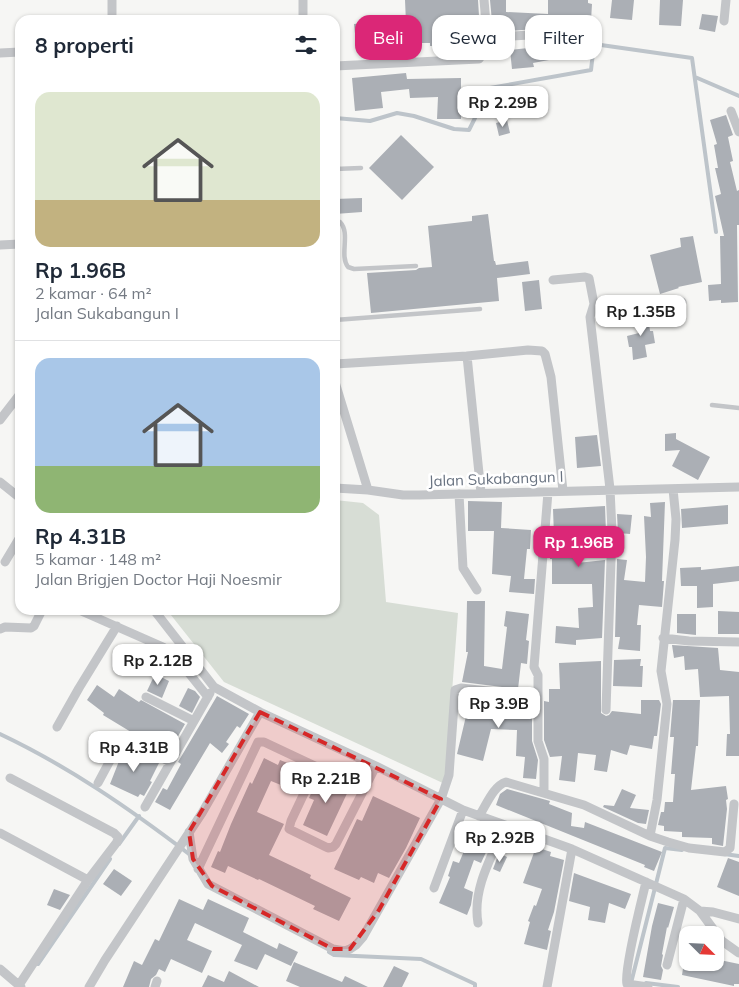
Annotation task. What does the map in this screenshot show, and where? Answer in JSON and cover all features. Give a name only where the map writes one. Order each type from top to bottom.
[{"type":"street","points":[[112,0],[112,15]]},
{"type":"street","points":[[303,0],[303,15]]},
{"type":"street","points":[[484,0],[485,15]]},
{"type":"street","points":[[724,21],[726,0]]},
{"type":"street","points":[[0,53],[15,52]]},
{"type":"street","points":[[340,66],[458,60]]},
{"type":"street","points":[[731,111],[739,132]]},
{"type":"street","points":[[1,245],[15,244]]},
{"type":"street","points":[[553,280],[589,278],[594,304],[590,317],[610,489],[612,531],[606,710]]},
{"type":"street","points":[[594,304],[682,302]]},
{"type":"street","points":[[340,364],[467,356],[528,350],[538,350],[546,354],[551,377],[563,491]]},
{"type":"street","points":[[467,356],[481,493]]},
{"type":"street","points":[[340,398],[368,490]]},
{"type":"street","points":[[0,420],[15,400]]},
{"type":"street","points":[[0,482],[15,494]]},
{"type":"street","name":"Jalan Sukabangun I","points":[[340,488],[403,495],[739,487]]},
{"type":"street","points":[[650,836],[657,800],[667,704],[661,679],[663,638],[675,540],[676,519],[673,489]]},
{"type":"street","points":[[544,792],[544,759],[538,741],[538,675],[534,666],[548,492]]},
{"type":"street","points":[[459,494],[463,568],[477,590]]},
{"type":"street","points":[[5,562],[15,545]]},
{"type":"street","points":[[0,629],[5,627],[30,628],[34,626],[40,615]]},
{"type":"street","points":[[91,615],[163,647],[172,654],[208,697]]},
{"type":"street","points":[[158,615],[214,687],[260,712],[376,766],[463,810],[572,850],[684,899],[700,911],[722,941],[739,954]]},
{"type":"street","points":[[57,727],[118,626]]},
{"type":"street","points":[[663,638],[688,641],[739,642]]},
{"type":"street","points":[[145,807],[214,687]]},
{"type":"street","points":[[189,832],[193,859],[206,881],[212,886],[333,949],[345,951],[356,946],[363,937],[441,799],[449,774],[455,690],[461,688],[515,694]]},
{"type":"street","points":[[146,697],[194,721]]},
{"type":"street","points":[[89,987],[224,778],[260,712]]},
{"type":"street","points":[[98,782],[121,740],[124,738],[170,762]]},
{"type":"street","points":[[198,869],[258,742],[264,742],[315,766],[316,768],[289,827],[292,831],[328,848],[333,848],[336,844],[376,766]]},
{"type":"street","points":[[0,970],[20,986],[88,880],[118,840],[117,835],[10,778]]},
{"type":"street","points":[[479,816],[503,782],[544,792],[584,805],[650,836],[690,848],[727,852],[730,848],[734,804]]},
{"type":"street","points":[[434,888],[463,810]]},
{"type":"street","points":[[478,923],[477,905],[480,886],[505,826]]},
{"type":"street","points":[[0,833],[88,880]]},
{"type":"street","points":[[547,987],[572,850]]},
{"type":"street","points":[[648,987],[630,984],[626,980],[628,964],[653,885]]},
{"type":"street","points":[[667,965],[684,899]]},
{"type":"street","points":[[700,911],[739,919]]},
{"type":"lane","points":[[340,169],[361,168]]},
{"type":"lane","points":[[340,222],[344,228],[345,262],[348,268],[416,266]]},
{"type":"lane","points":[[340,320],[480,309]]},
{"type":"lane","points":[[712,405],[739,408]]},
{"type":"highlighted area","points":[[260,712],[441,799],[379,910],[350,949],[333,949],[212,886],[193,859],[189,832]]},
{"type":"shaded area","points":[[340,501],[363,503],[379,515],[386,602],[458,613],[445,784],[224,682],[171,615],[340,615]]},
{"type":"building","points":[[405,0],[478,0],[479,15],[432,15],[432,46],[430,46],[430,43],[422,43],[422,15],[406,15]]},
{"type":"building","points":[[490,0],[506,0],[506,12],[548,14],[548,0],[588,0],[588,3],[592,4],[591,15],[525,15],[525,30],[515,30],[515,15],[491,15]]},
{"type":"building","points":[[612,0],[634,0],[632,20],[610,18]]},
{"type":"building","points":[[660,0],[683,0],[681,26],[659,25]]},
{"type":"building","points":[[702,14],[718,16],[715,32],[699,29]]},
{"type":"building","points":[[525,48],[525,60],[549,60],[533,63],[534,67],[512,69],[511,60],[515,60],[515,49]]},
{"type":"building","points":[[406,73],[407,79],[461,78],[461,119],[437,119],[438,97],[410,98],[409,89],[381,92],[383,108],[355,111],[352,78]]},
{"type":"building","points":[[726,115],[733,135],[728,137],[733,161],[730,162],[737,191],[739,190],[739,225],[737,225],[738,302],[721,303],[721,300],[709,301],[708,285],[721,284],[720,236],[724,236],[715,196],[721,194],[715,168],[718,168],[714,145],[717,144],[710,120]]},
{"type":"building","points":[[507,120],[510,133],[499,136],[496,123]]},
{"type":"building","points":[[401,135],[434,167],[402,200],[369,168]]},
{"type":"building","points":[[362,198],[362,212],[340,214],[340,199]]},
{"type":"building","points":[[488,214],[496,265],[528,261],[530,274],[497,278],[499,301],[371,313],[367,273],[416,270],[432,267],[428,226],[472,221],[472,216]]},
{"type":"building","points":[[693,236],[702,282],[678,287],[660,294],[650,255],[681,247],[680,238]]},
{"type":"building","points":[[539,280],[542,309],[525,311],[522,282]]},
{"type":"building","points":[[647,310],[650,331],[653,331],[655,343],[645,345],[647,357],[633,360],[632,347],[629,347],[627,336],[639,333],[636,312]]},
{"type":"building","points":[[676,433],[676,439],[710,457],[698,480],[672,466],[680,450],[665,451],[665,434]]},
{"type":"building","points":[[597,435],[601,466],[577,468],[575,437]]},
{"type":"building","points":[[468,501],[502,502],[501,528],[531,530],[530,549],[527,549],[524,579],[535,579],[534,594],[509,592],[511,576],[492,574],[494,531],[468,531]]},
{"type":"building","points":[[665,502],[662,607],[639,605],[637,625],[641,625],[640,651],[618,649],[620,637],[615,637],[617,559],[627,560],[624,580],[645,582],[644,516],[651,517],[650,503]]},
{"type":"building","points":[[728,505],[728,524],[682,528],[681,509]]},
{"type":"building","points":[[605,506],[606,533],[579,533],[577,563],[605,560],[602,638],[576,640],[576,645],[555,643],[556,626],[579,628],[578,608],[593,607],[592,584],[552,584],[552,559],[550,559],[551,535],[554,536],[553,509]]},
{"type":"building","points":[[617,514],[632,515],[630,534],[618,533]]},
{"type":"building","points":[[739,566],[739,581],[713,584],[713,607],[697,608],[697,586],[681,586],[680,568],[701,567],[701,570]]},
{"type":"building","points":[[467,601],[485,601],[484,666],[502,669],[507,627],[504,626],[506,611],[529,614],[526,640],[529,641],[527,664],[521,663],[518,689],[462,682],[468,652],[466,652]]},
{"type":"building","points":[[718,611],[739,612],[739,634],[718,634]]},
{"type":"building","points":[[677,614],[696,614],[696,635],[677,633]]},
{"type":"building","points":[[130,644],[162,654],[156,672],[124,658]]},
{"type":"building","points":[[672,645],[718,648],[720,670],[739,672],[739,756],[726,756],[727,734],[730,734],[729,696],[700,697],[698,669],[685,670],[684,656],[674,658]]},
{"type":"building","points":[[641,659],[640,666],[643,666],[642,687],[613,686],[614,660]]},
{"type":"building","points":[[601,661],[601,713],[606,716],[612,711],[641,714],[641,700],[659,700],[661,704],[657,736],[654,736],[652,749],[630,745],[627,755],[611,750],[607,772],[594,770],[596,755],[578,753],[575,782],[559,780],[562,756],[550,757],[544,740],[544,701],[549,702],[549,689],[560,689],[559,663]]},
{"type":"building","points":[[155,674],[169,681],[162,698],[147,691]]},
{"type":"building","points":[[97,685],[114,697],[119,689],[139,702],[141,700],[185,724],[168,754],[130,734],[131,732],[103,715],[104,713],[87,700]]},
{"type":"building","points":[[188,688],[195,691],[200,697],[192,713],[179,706]]},
{"type":"building","points":[[471,695],[532,701],[532,741],[538,760],[536,779],[523,778],[525,757],[516,756],[517,730],[491,729],[483,761],[457,754]]},
{"type":"building","points":[[217,696],[249,714],[240,728],[237,726],[226,742],[229,744],[222,753],[210,743],[170,810],[155,802],[163,788],[167,790],[181,764],[178,762]]},
{"type":"building","points":[[673,700],[700,700],[698,746],[696,746],[691,790],[726,786],[728,799],[726,800],[727,809],[723,846],[712,844],[712,838],[682,837],[682,832],[664,831],[664,826],[658,825],[661,812],[664,812],[665,802],[673,802],[675,774],[671,774],[674,737],[670,737]]},
{"type":"building","points":[[125,746],[159,763],[144,796],[140,794],[138,797],[110,784]]},
{"type":"building","points":[[264,758],[278,765],[280,760],[290,764],[286,775],[302,782],[298,792],[271,781],[257,812],[284,824],[269,855],[311,875],[310,878],[351,898],[339,921],[313,909],[315,906],[259,879],[228,866],[225,873],[211,867],[218,851],[220,852],[250,782],[252,784]]},
{"type":"building","points":[[327,774],[351,785],[327,836],[303,825],[314,800],[309,798],[314,787],[319,790]]},
{"type":"building","points":[[507,789],[550,801],[549,804],[572,813],[571,826],[584,828],[585,822],[662,852],[654,871],[644,867],[645,865],[496,805],[500,794]]},
{"type":"building","points":[[622,789],[636,795],[630,808],[649,810],[646,824],[638,823],[603,807],[604,805],[614,806]]},
{"type":"building","points":[[373,796],[420,818],[389,878],[378,873],[374,883],[361,877],[359,880],[334,869],[357,819],[362,821]]},
{"type":"building","points":[[473,829],[493,837],[481,863],[474,860],[464,888],[473,892],[467,915],[439,903],[450,877],[448,876],[453,861],[459,863]]},
{"type":"building","points":[[536,847],[551,852],[550,856],[564,860],[554,912],[548,930],[551,931],[547,950],[524,944],[530,922],[528,921],[542,889],[523,883]]},
{"type":"building","points":[[499,853],[507,857],[500,872],[493,869]]},
{"type":"building","points":[[728,858],[739,862],[739,896],[717,887]]},
{"type":"building","points":[[114,869],[132,881],[121,896],[103,884]]},
{"type":"building","points":[[574,873],[631,894],[625,909],[609,903],[605,923],[588,920],[590,907],[569,901]]},
{"type":"building","points":[[54,889],[70,895],[60,910],[47,905]]},
{"type":"building","points":[[179,899],[203,910],[208,899],[249,918],[243,932],[277,949],[279,943],[298,952],[291,966],[265,954],[257,970],[234,961],[242,945],[195,923],[187,940],[212,951],[202,973],[171,959],[165,972],[159,969],[151,979],[149,987],[123,987],[134,961],[142,965],[155,939],[159,941]]},
{"type":"building","points":[[658,903],[674,907],[667,927],[662,954],[661,966],[663,970],[661,980],[643,977]]},
{"type":"building","points":[[724,961],[739,964],[739,984],[734,984],[734,986],[682,975],[683,971],[724,971]]},
{"type":"building","points":[[294,962],[342,982],[345,976],[368,987],[300,987],[286,981]]},
{"type":"building","points":[[394,966],[409,973],[402,987],[383,987]]},
{"type":"building","points":[[229,971],[259,987],[202,987],[208,975],[224,982]]},
{"type":"waterway","points":[[340,118],[370,121],[397,113],[414,116],[454,129],[469,130],[475,118],[479,102],[490,88],[591,70],[594,44],[692,58],[716,232]]},
{"type":"waterway","points":[[695,77],[739,96]]},
{"type":"waterway","points":[[0,734],[50,760],[98,789],[191,857]]},
{"type":"waterway","points":[[119,844],[139,816]]},
{"type":"waterway","points":[[631,983],[665,848],[682,850]]},
{"type":"waterway","points":[[724,854],[739,856]]},
{"type":"waterway","points":[[38,964],[110,859]]},
{"type":"waterway","points":[[329,952],[334,955],[421,959],[475,984],[475,987]]},
{"type":"waterway","points":[[646,983],[678,987]]}]
